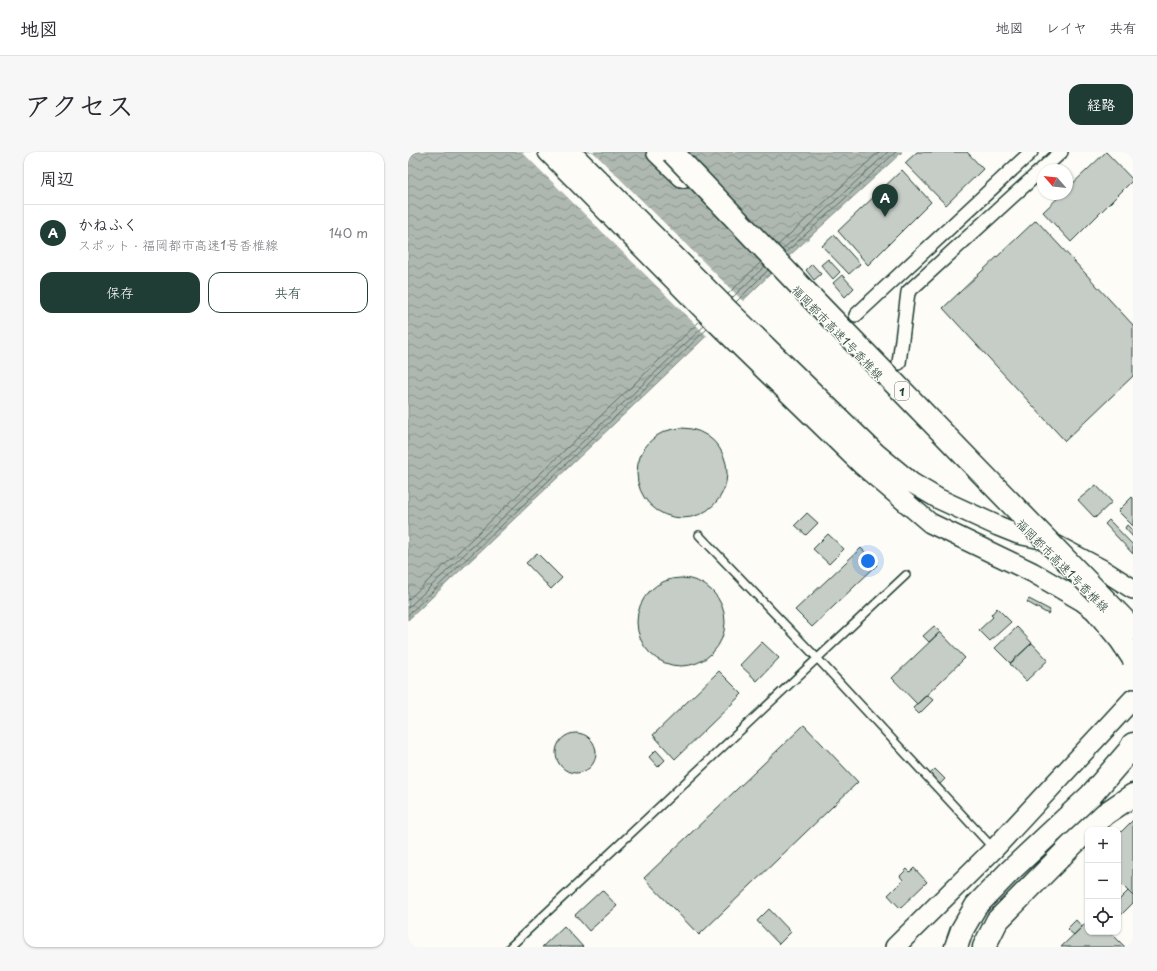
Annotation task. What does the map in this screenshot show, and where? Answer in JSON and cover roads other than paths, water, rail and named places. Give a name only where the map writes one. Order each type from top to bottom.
[{"type":"highway","name":"福岡都市高速1号香椎線","points":[[658,152],[802,295],[1133,635]]},
{"type":"highway","name":"福岡都市高速1号香椎線","points":[[672,152],[1016,514],[1133,629]]},
{"type":"highway","points":[[1016,514],[1060,566],[1133,647]]},
{"type":"highway","points":[[1016,514],[1035,548],[1099,612],[1133,658]]},
{"type":"highway","points":[[956,947],[962,930],[976,906],[1009,872],[1091,795],[1129,751],[1133,744]]},
{"type":"highway","points":[[971,947],[984,918],[995,902],[1098,801],[1133,769]]},
{"type":"highway","points":[[984,947],[997,921],[1072,845],[1105,814],[1133,796]]},
{"type":"street","points":[[548,152],[715,322],[869,459],[939,499],[1018,534],[1046,540],[1103,570],[1133,589]]},
{"type":"street","points":[[571,152],[726,307],[930,523],[1032,572],[1082,601],[1133,641]]},
{"type":"street","points":[[856,316],[1031,152]]},
{"type":"street","points":[[899,363],[908,292],[1061,152]]},
{"type":"street","points":[[895,947],[994,850],[1133,699]]},
{"type":"lane","points":[[700,536],[817,658],[994,850]]},
{"type":"lane","points":[[510,947],[906,575]]},
{"type":"water","points":[[408,152],[902,152],[789,256],[408,620]]},
{"type":"place","name":"かねふく","points":[[885,217]]}]
